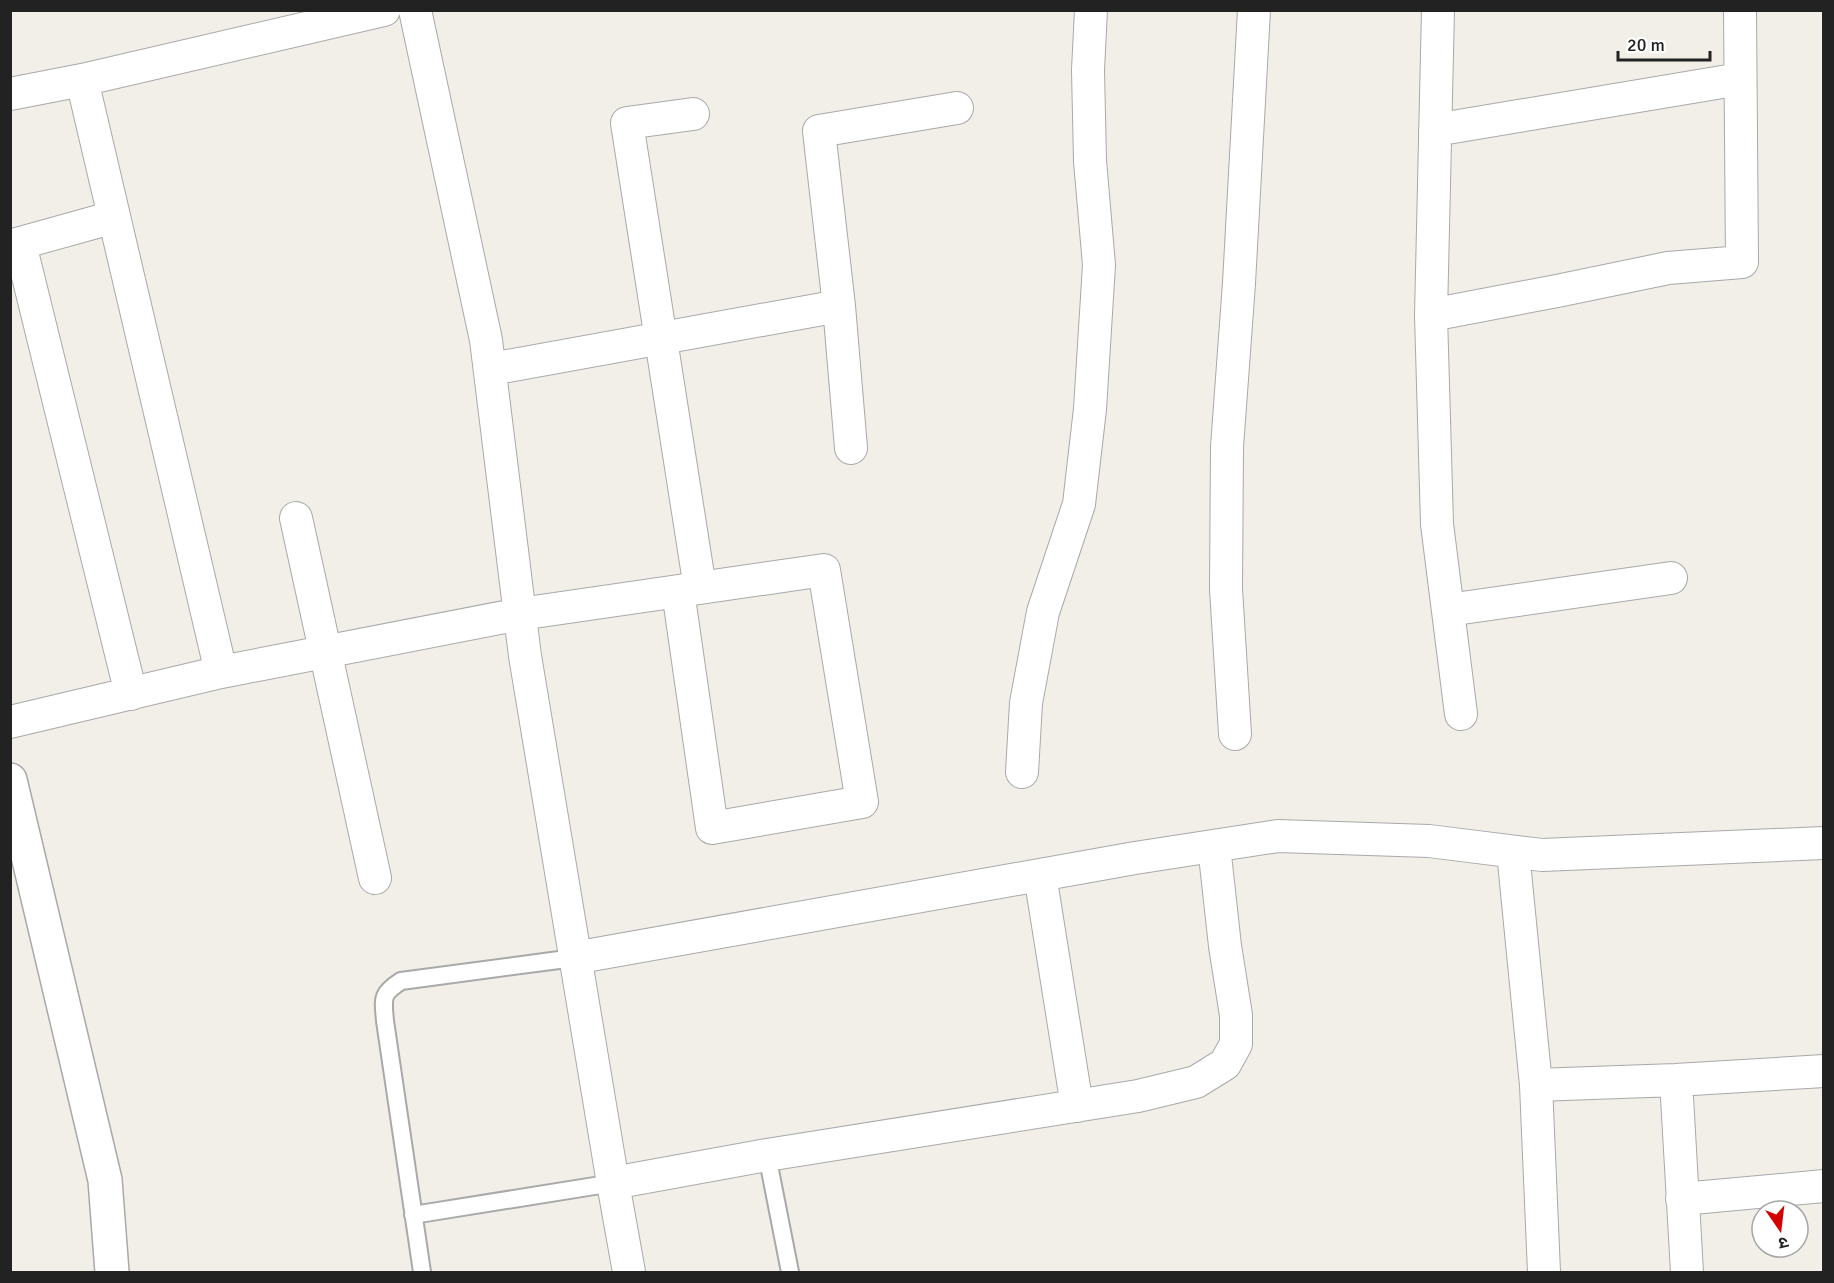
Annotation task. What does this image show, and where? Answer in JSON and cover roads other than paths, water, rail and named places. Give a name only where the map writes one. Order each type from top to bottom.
[{"type":"street","points":[[10,94],[82,80],[384,10]]},
{"type":"street","points":[[415,10],[491,369],[527,668],[574,958],[629,1272]]},
{"type":"street","points":[[1022,772],[1026,703],[1043,612],[1079,504],[1090,409],[1099,265],[1090,161],[1088,70],[1091,10]]},
{"type":"street","points":[[1235,734],[1226,590],[1227,447],[1239,283],[1254,10]]},
{"type":"street","points":[[1438,10],[1431,315],[1437,524],[1461,714]]},
{"type":"street","points":[[1431,315],[1668,268],[1742,262],[1740,10]]},
{"type":"street","points":[[1435,130],[1740,79]]},
{"type":"street","points":[[82,80],[221,672]]},
{"type":"street","points":[[851,448],[839,306],[819,131],[957,108]]},
{"type":"street","points":[[10,722],[221,672],[520,614],[689,590],[824,570],[862,802],[712,828],[689,590],[661,339],[627,123],[693,114]]},
{"type":"street","points":[[114,217],[15,245],[131,694]]},
{"type":"street","points":[[491,369],[839,306]]},
{"type":"street","points":[[296,518],[375,878]]},
{"type":"street","points":[[1448,610],[1671,578]]},
{"type":"street","points":[[10,780],[105,1180],[112,1272]]},
{"type":"street","points":[[574,958],[1040,875],[1278,836],[1429,841],[1542,855],[1824,843]]},
{"type":"street","points":[[613,1183],[767,1155],[1137,1096],[1196,1082],[1225,1064],[1236,1044],[1236,1015],[1214,846]]},
{"type":"street","points":[[1513,852],[1536,1085],[1544,1272]]},
{"type":"street","points":[[1040,875],[1077,1106]]},
{"type":"street","points":[[1536,1085],[1676,1080],[1824,1071]]},
{"type":"street","points":[[1676,1080],[1688,1272]]},
{"type":"street","points":[[1682,1198],[1824,1186]]},
{"type":"lane","points":[[422,1272],[385,1021],[384,1000],[388,989],[402,981],[574,958]]},
{"type":"lane","points":[[767,1155],[790,1272]]},
{"type":"lane","points":[[414,1215],[613,1183]]}]
